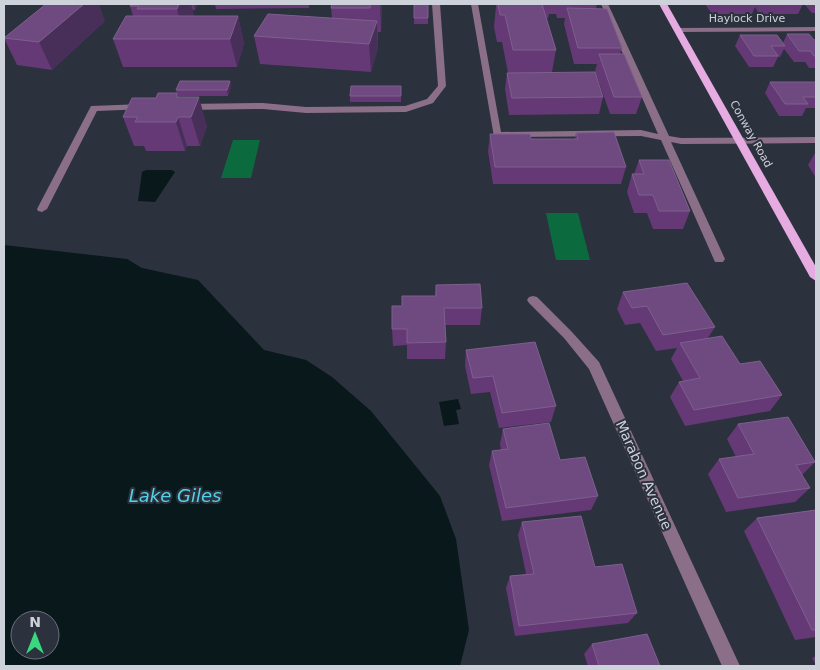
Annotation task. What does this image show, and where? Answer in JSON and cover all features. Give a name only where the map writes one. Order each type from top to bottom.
[{"type":"main road","name":"Conway Road","points":[[663,4],[816,277]]},
{"type":"street","points":[[174,107],[264,106],[306,110],[406,109],[430,101],[442,86],[436,4]]},
{"type":"street","points":[[474,4],[498,135],[641,133],[681,140],[816,140]]},
{"type":"street","points":[[605,4],[719,260]]},
{"type":"street","name":"Haylock Drive","points":[[678,30],[816,29]]},
{"type":"street","points":[[42,209],[94,108],[154,107]]},
{"type":"street","name":"Marabon Avenue","points":[[534,300],[568,335],[594,366],[731,666]]},
{"type":"green space","points":[[233,140],[260,140],[251,178],[221,178]]},
{"type":"green space","points":[[546,213],[578,213],[590,260],[556,260]]},
{"type":"water","points":[[146,170],[172,170],[175,172],[155,202],[138,201],[142,172]]},
{"type":"water","name":"Lake Giles","points":[[4,245],[127,259],[142,268],[198,280],[264,350],[306,360],[332,377],[371,411],[440,496],[456,539],[469,630],[460,666],[4,666]]},
{"type":"water","points":[[458,399],[461,409],[456,410],[459,424],[444,426],[439,402]]},
{"type":"building","points":[[46,4],[84,4],[39,42],[4,38]]},
{"type":"building","points":[[131,4],[179,4],[177,9],[137,9],[139,6],[130,6]]},
{"type":"building","points":[[332,4],[370,4],[370,8],[331,8]]},
{"type":"building","points":[[414,4],[428,4],[428,18],[414,18]]},
{"type":"building","points":[[498,4],[542,4],[556,50],[513,50],[505,15],[500,15]]},
{"type":"building","points":[[567,8],[607,9],[622,48],[578,48]]},
{"type":"building","points":[[268,14],[377,21],[369,44],[254,36]]},
{"type":"building","points":[[126,16],[238,16],[230,39],[113,39]]},
{"type":"building","points":[[787,34],[809,34],[816,40],[816,56],[810,51],[799,51]]},
{"type":"building","points":[[740,35],[777,35],[785,46],[771,46],[778,56],[754,56]]},
{"type":"building","points":[[599,54],[624,54],[642,97],[614,97]]},
{"type":"building","points":[[595,72],[603,97],[512,98],[507,73]]},
{"type":"building","points":[[180,81],[230,81],[227,90],[176,90]]},
{"type":"building","points":[[770,82],[815,82],[816,97],[803,97],[808,104],[785,104]]},
{"type":"building","points":[[351,86],[401,86],[401,96],[350,96]]},
{"type":"building","points":[[158,93],[177,93],[176,97],[199,97],[191,117],[178,117],[176,122],[135,122],[138,117],[123,117],[132,98],[156,98]]},
{"type":"building","points":[[614,132],[626,167],[495,167],[490,134],[530,134],[531,139],[578,139],[576,133]]},
{"type":"building","points":[[639,160],[669,160],[690,211],[659,211],[653,195],[639,195],[632,174],[644,174]]},
{"type":"building","points":[[687,283],[715,327],[663,335],[647,306],[632,308],[623,292]]},
{"type":"building","points":[[480,284],[482,308],[444,308],[446,342],[407,343],[407,329],[392,329],[392,306],[402,306],[402,296],[436,296],[436,285]]},
{"type":"building","points":[[722,336],[740,364],[760,361],[782,395],[694,410],[679,382],[700,378],[680,343]]},
{"type":"building","points":[[535,342],[556,406],[502,413],[493,376],[473,378],[466,350]]},
{"type":"building","points":[[788,417],[815,462],[796,465],[810,488],[738,498],[719,459],[754,454],[738,424]]},
{"type":"building","points":[[549,423],[560,460],[585,457],[598,496],[506,508],[492,451],[508,449],[503,429]]},
{"type":"building","points":[[816,510],[816,630],[812,630],[757,518]]},
{"type":"building","points":[[581,516],[595,567],[622,564],[637,613],[519,626],[510,576],[534,574],[522,522]]},
{"type":"building","points":[[647,634],[660,666],[599,666],[592,644]]}]
